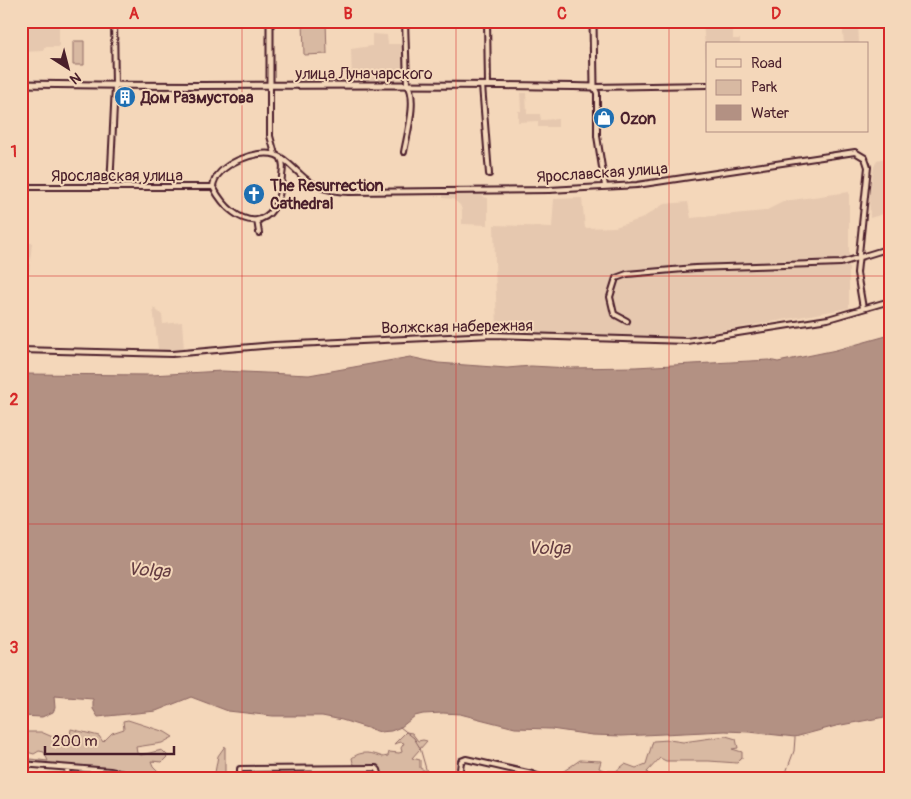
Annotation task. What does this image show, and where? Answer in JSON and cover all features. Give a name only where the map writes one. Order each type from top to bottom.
[{"type":"street","points":[[110,187],[115,86],[114,21]]},
{"type":"street","points":[[270,21],[270,136],[275,154],[256,154],[236,161],[219,172],[213,182],[213,187],[221,199],[238,216],[246,220],[264,218],[273,209],[279,195],[283,164],[280,157]]},
{"type":"street","points":[[404,152],[412,99],[411,89],[407,84],[405,21]]},
{"type":"street","points":[[487,21],[485,85],[489,174]]},
{"type":"street","points":[[592,21],[594,87],[597,93],[597,136],[605,186]]},
{"type":"street","name":"улица Луначарского","points":[[21,84],[115,86],[407,84],[594,87],[706,85]]},
{"type":"street","name":"Ярославская улица","points":[[275,154],[287,161],[300,175],[313,184],[327,190],[338,191],[550,190],[637,185],[855,152],[865,158],[868,167],[857,273],[863,308]]},
{"type":"street","name":"Ярославская улица","points":[[21,188],[213,187]]},
{"type":"street","points":[[257,220],[259,233]]},
{"type":"street","points":[[627,321],[614,314],[610,298],[616,278],[627,274],[695,268],[841,263],[890,248]]},
{"type":"street","name":"Волжская набережная","points":[[21,350],[172,354],[274,345],[493,335],[687,341],[828,319],[890,301]]},
{"type":"street","points":[[460,778],[461,761],[466,759],[543,778]]},
{"type":"street","points":[[21,764],[110,771],[141,778]]},
{"type":"street","points":[[67,768],[68,778]]},
{"type":"street","points":[[240,778],[240,768],[378,770],[380,778]]},
{"type":"shaded area","points":[[21,21],[59,21],[59,47],[44,47],[44,51],[21,52]]},
{"type":"shaded area","points":[[703,21],[733,21],[733,39],[740,39],[740,42],[706,42],[706,61]]},
{"type":"shaded area","points":[[842,21],[858,21],[859,42],[844,42]]},
{"type":"shaded area","points":[[372,34],[387,35],[388,44],[402,44],[404,82],[352,82],[351,49],[372,46]]},
{"type":"shaded area","points":[[520,93],[526,93],[527,114],[540,114],[541,120],[558,119],[558,127],[538,127],[538,121],[518,122],[518,111],[521,111]]},
{"type":"shaded area","points":[[890,157],[890,212],[870,218],[869,195],[874,167],[877,160]]},
{"type":"shaded area","points":[[483,192],[483,197],[488,198],[488,225],[462,224],[460,205],[453,199],[443,198],[443,193]]},
{"type":"shaded area","points":[[849,192],[849,308],[687,337],[497,332],[494,225],[552,227],[554,199],[582,198],[585,228],[615,227],[641,219],[664,204],[688,202],[691,218],[765,211],[785,201]]},
{"type":"shaded area","points":[[21,243],[32,243],[29,271],[21,271]]},
{"type":"shaded area","points":[[153,307],[162,315],[163,324],[182,322],[184,350],[164,351],[158,349]]},
{"type":"green space","points":[[303,21],[326,21],[327,54],[304,55]]},
{"type":"green space","points":[[73,41],[84,41],[84,65],[73,65]]},
{"type":"green space","points":[[128,720],[165,732],[173,737],[162,743],[136,747],[137,753],[141,755],[162,750],[168,756],[162,762],[151,761],[153,766],[165,778],[143,778],[21,763],[21,758],[48,761],[44,752],[21,754],[21,732],[41,732],[55,738],[59,735],[70,736],[71,729],[99,736],[103,742],[112,733],[124,729],[123,721]]},
{"type":"green space","points":[[406,732],[412,733],[418,741],[427,741],[412,758],[420,760],[420,768],[428,772],[426,778],[381,778],[379,769],[359,768],[353,763],[352,758],[363,753],[371,753],[383,757],[388,756],[389,752],[402,752],[401,748],[404,743],[394,744]]},
{"type":"green space","points":[[726,736],[736,739],[738,748],[732,749],[742,752],[742,758],[737,763],[666,761],[660,758],[647,772],[651,778],[555,777],[580,760],[601,761],[599,768],[605,771],[616,771],[625,764],[636,768],[646,764],[653,741],[669,740],[683,742]]},
{"type":"green space","points":[[225,746],[225,778],[214,778],[218,756]]},
{"type":"water","name":"Volga","points":[[890,335],[890,716],[836,726],[795,737],[725,731],[622,736],[592,735],[551,729],[515,728],[460,714],[443,713],[415,716],[401,727],[391,731],[380,732],[322,716],[273,716],[228,711],[191,697],[156,711],[98,717],[93,709],[93,699],[54,696],[55,708],[53,712],[42,717],[21,716],[21,374],[151,375],[222,371],[309,375],[410,357],[438,363],[507,368],[531,366],[570,368],[635,367],[769,360],[778,362],[836,350]]},
{"type":"waterway","points":[[400,727],[414,738],[420,748],[428,776],[426,778]]},
{"type":"waterway","points":[[784,778],[794,751],[795,738]]},
{"type":"place","name":"Дом Размустова","points":[[125,97]]},
{"type":"place","name":"Ozon","points":[[604,118]]},
{"type":"place","name":"The Resurrection Cathedral","points":[[254,194]]}]
